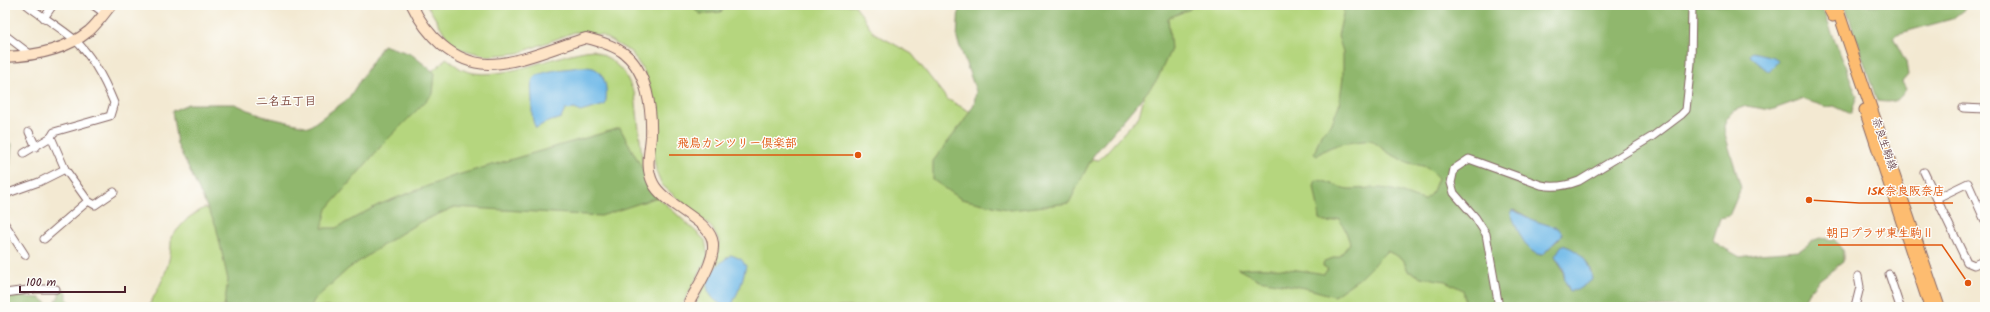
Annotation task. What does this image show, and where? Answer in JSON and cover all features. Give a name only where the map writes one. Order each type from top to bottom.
[{"type":"main road","name":"奈良生駒線","points":[[1828,5],[1833,16],[1930,307]]},
{"type":"main road","name":"奈良生駒線","points":[[1836,5],[1939,307]]},
{"type":"street","points":[[24,153],[51,137],[54,132],[110,116],[114,103],[107,86],[91,60],[75,40],[27,5]]},
{"type":"street","points":[[44,18],[54,5]]},
{"type":"street","points":[[93,5],[104,14]]},
{"type":"street","points":[[5,57],[51,51],[75,40],[89,31],[111,5]]},
{"type":"street","points":[[412,5],[428,33],[438,44],[461,57],[472,61],[487,64],[502,63],[586,38],[599,41],[625,54],[638,70],[648,102],[651,123],[648,148],[648,170],[653,185],[707,230],[712,239],[713,257],[688,303]]},
{"type":"street","points":[[1499,307],[1486,234],[1475,217],[1454,193],[1451,183],[1454,169],[1469,159],[1541,185],[1551,187],[1568,185],[1579,181],[1653,136],[1682,115],[1686,110],[1691,63],[1692,5]]},
{"type":"street","points":[[5,35],[30,54]]},
{"type":"street","points":[[1963,108],[1985,109]]},
{"type":"street","points":[[29,132],[36,147]]},
{"type":"street","points":[[51,137],[66,169],[88,202],[95,205],[114,192]]},
{"type":"street","points":[[6,196],[8,193],[39,182],[66,169]]},
{"type":"street","points":[[1924,172],[1967,262],[1974,265],[1985,260]]},
{"type":"street","points":[[1937,198],[1968,183],[1985,221]]},
{"type":"street","points":[[44,238],[88,202]]},
{"type":"street","points":[[5,224],[25,255]]},
{"type":"street","points":[[1889,274],[1900,307]]},
{"type":"street","points":[[1855,307],[1860,287],[1858,276]]},
{"type":"street","points":[[5,293],[35,289],[56,289]]},
{"type":"green space","points":[[427,5],[855,5],[874,33],[912,54],[947,99],[1046,153],[1099,160],[1139,116],[1160,34],[1170,5],[1359,5],[1434,158],[1486,307],[694,307],[717,258],[719,241],[712,228],[662,185],[656,171],[653,151],[659,130],[657,110],[644,71],[631,52],[601,35],[575,32],[519,53],[487,56],[453,47]]},
{"type":"green space","points":[[691,5],[728,5],[721,12],[700,14]]},
{"type":"green space","points":[[959,5],[1192,5],[1190,9],[1168,18],[1171,49],[1157,80],[1093,156],[1069,203],[1011,210],[961,199],[933,180],[933,161],[964,121],[974,104],[976,91],[957,39]]},
{"type":"green space","points":[[1345,5],[1821,5],[1857,96],[1851,114],[1834,106],[1827,107],[1802,99],[1771,110],[1746,106],[1733,111],[1727,118],[1724,126],[1741,188],[1729,216],[1720,218],[1713,240],[1740,257],[1799,251],[1814,240],[1820,238],[1835,240],[1843,251],[1843,262],[1819,280],[1808,293],[1801,307],[1465,307],[1466,305],[1463,290],[1445,281],[1421,277],[1408,271],[1403,259],[1387,251],[1360,278],[1334,296],[1305,288],[1259,280],[1238,269],[1281,268],[1324,274],[1328,269],[1323,266],[1324,261],[1340,256],[1350,243],[1345,229],[1339,219],[1328,223],[1320,219],[1314,186],[1316,180],[1325,181],[1349,189],[1389,189],[1425,200],[1433,191],[1438,178],[1427,167],[1409,163],[1390,154],[1371,140],[1342,144],[1329,148],[1317,156],[1314,154],[1321,134],[1332,123],[1339,105],[1343,78],[1343,52],[1338,36]],"holes":[[[1515,210],[1535,221],[1557,228],[1559,239],[1542,255],[1536,254],[1527,246],[1512,216]],[[1563,245],[1582,256],[1592,275],[1570,291],[1561,267],[1556,259]]]},
{"type":"green space","points":[[1845,5],[1970,5],[1952,19],[1897,34],[1893,37],[1906,62],[1908,75],[1902,82],[1906,89],[1903,94],[1894,101],[1887,102],[1877,101]]},
{"type":"green space","points":[[383,45],[411,54],[435,73],[433,94],[383,144],[327,209],[322,228],[336,228],[378,205],[454,176],[620,128],[658,197],[601,216],[455,207],[420,222],[348,269],[314,300],[311,307],[224,307],[228,280],[216,226],[177,144],[172,111],[188,104],[235,104],[262,116],[309,127],[348,99]]},
{"type":"green space","points":[[593,50],[610,59],[624,72],[635,94],[643,165],[658,197],[705,240],[708,257],[681,307],[148,307],[168,265],[171,237],[188,218],[204,208],[221,210],[424,77],[441,64],[446,58],[461,69],[475,73],[491,74],[526,67],[578,52]]},
{"type":"green space","points":[[5,141],[12,144],[10,165],[5,170]]},
{"type":"green space","points":[[64,289],[67,292],[67,299],[76,307],[56,307],[58,304],[56,301],[59,296],[59,292]]},
{"type":"green space","points":[[14,296],[40,298],[52,307],[5,307],[5,297]]},
{"type":"water","points":[[1752,52],[1774,57],[1778,61],[1769,72],[1751,57],[1750,55]]},
{"type":"water","points":[[580,67],[593,68],[601,74],[604,79],[606,90],[605,105],[580,112],[575,109],[565,110],[561,118],[545,123],[536,128],[532,115],[531,87],[533,79],[536,76],[548,72]]},
{"type":"water","points":[[1513,210],[1535,221],[1558,228],[1562,235],[1542,255],[1536,253],[1526,245],[1522,239],[1511,214]]},
{"type":"water","points":[[1562,245],[1568,247],[1583,257],[1591,273],[1592,280],[1577,290],[1570,291],[1565,281],[1563,268],[1555,256]]},
{"type":"water","points":[[731,255],[741,259],[746,266],[741,285],[731,307],[728,307],[718,303],[712,297],[708,290],[707,284],[708,278],[715,268]]},
{"type":"place","name":"飛鳥カンツリー倶楽部","points":[[858,155]]},
{"type":"place","name":"ISK奈良阪奈店","points":[[1809,200]]},
{"type":"place","name":"朝日プラザ東生駒Ⅱ","points":[[1968,283]]},
{"type":"district","name":"二名五丁目","points":[[286,101]]}]
